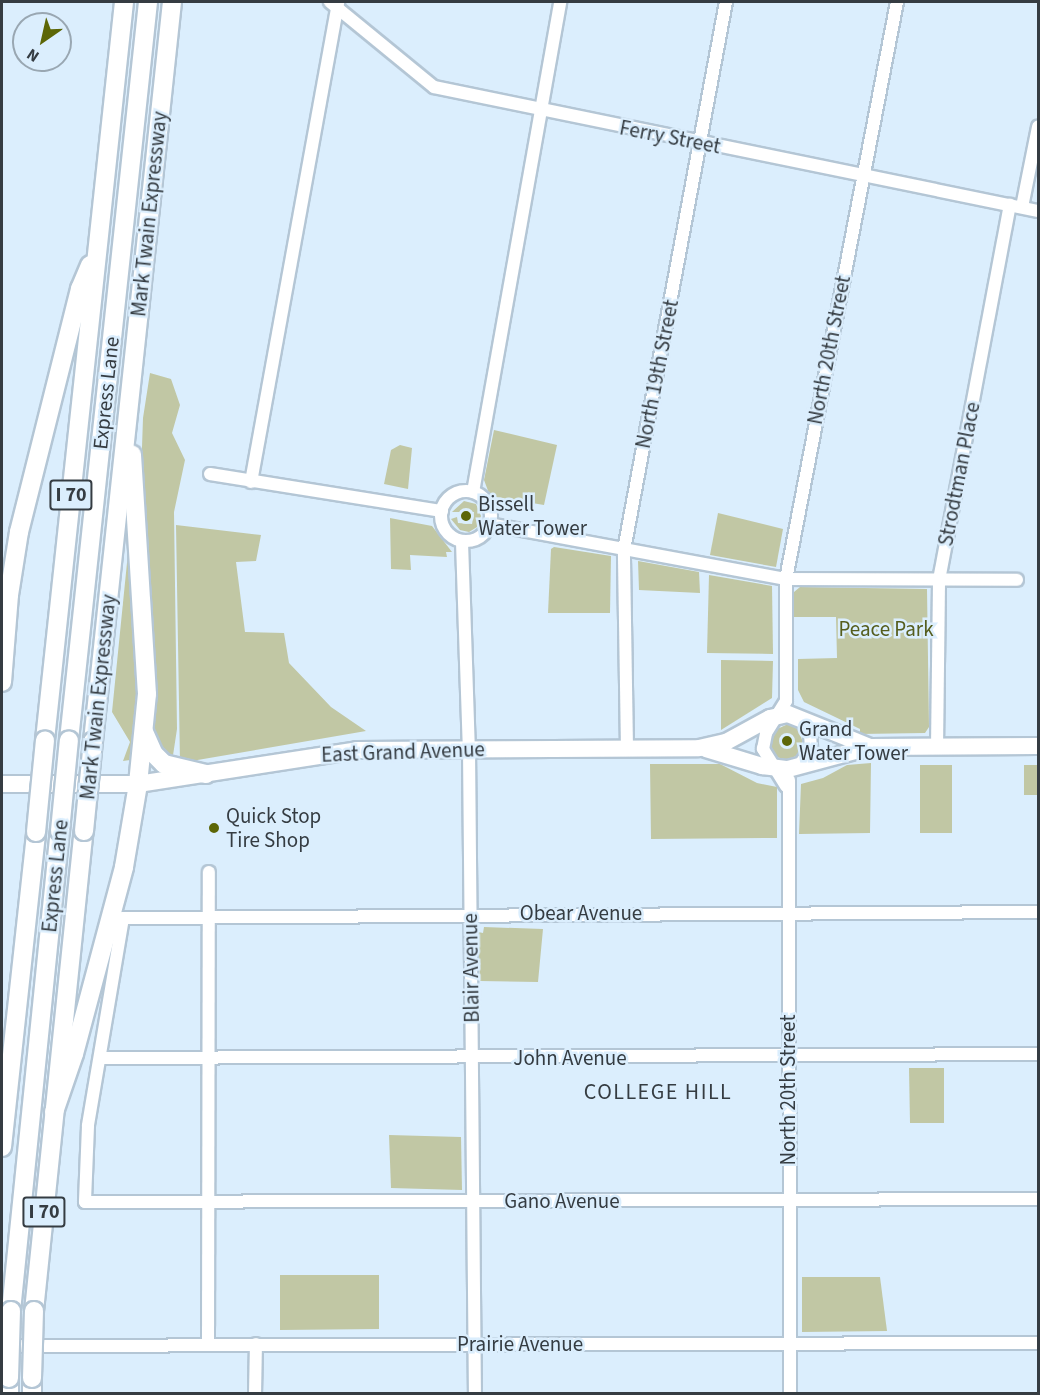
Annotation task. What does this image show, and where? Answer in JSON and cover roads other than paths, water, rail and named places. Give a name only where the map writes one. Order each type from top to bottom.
[{"type":"highway","name":"I 70","points":[[2,1147],[124,2]]},
{"type":"highway","name":"Express Lane","points":[[9,1386],[12,1311],[69,740],[148,2]]},
{"type":"highway","name":"Mark Twain Expressway","points":[[32,1386],[34,1311],[54,1112],[172,2]]},
{"type":"highway","points":[[2,682],[9,595],[19,532],[80,289],[97,250]]},
{"type":"highway","points":[[54,1112],[74,1054],[124,867],[144,732],[146,677],[129,402]]},
{"type":"highway","points":[[144,732],[154,754],[164,764],[177,770],[206,774]]},
{"type":"main road","name":"East Grand Avenue","points":[[2,784],[138,784],[335,751],[699,748],[726,741],[782,708],[850,742],[870,747],[1038,746]]},
{"type":"main road","name":"East Grand Avenue","points":[[699,748],[775,769],[797,768],[870,747]]},
{"type":"street","points":[[472,492],[560,2]]},
{"type":"street","name":"North 19th Street","points":[[627,749],[624,550],[726,2]]},
{"type":"street","name":"North 20th Street","points":[[790,1394],[786,786],[766,756],[764,742],[782,708],[786,579],[897,2]]},
{"type":"street","points":[[251,482],[335,3]]},
{"type":"street","name":"Ferry Street","points":[[335,3],[434,87],[700,143],[863,173],[1038,211]]},
{"type":"street","name":"Strodtman Place","points":[[937,747],[939,579],[1016,206],[1038,127]]},
{"type":"street","points":[[210,474],[442,511]]},
{"type":"street","points":[[472,492],[488,504],[489,524],[479,537],[462,542],[444,528],[442,511],[453,495],[472,492]]},
{"type":"street","points":[[489,524],[786,579],[1017,580]]},
{"type":"street","name":"Blair Avenue","points":[[462,542],[469,750],[475,1394]]},
{"type":"street","points":[[786,786],[811,748],[810,734],[798,716]]},
{"type":"street","points":[[208,1344],[207,915],[209,872]]},
{"type":"street","name":"Obear Avenue","points":[[101,1058],[123,918],[207,915],[1038,912]]},
{"type":"street","name":"John Avenue","points":[[101,1058],[473,1059],[1038,1054]]},
{"type":"street","name":"Gano Avenue","points":[[101,1058],[88,1126],[85,1202],[1038,1199]]},
{"type":"street","name":"Prairie Avenue","points":[[2,1346],[1038,1343]]},
{"type":"street","points":[[255,1394],[256,1344]]},
{"type":"place","name":"Bissell Water Tower","points":[[466,516]]},
{"type":"place","name":"Grand Water Tower","points":[[787,741]]},
{"type":"place","name":"Quick Stop Tire Shop","points":[[214,828]]},
{"type":"district","name":"COLLEGE HILL","points":[[658,1093]]},
{"type":"park label","name":"Peace Park","points":[[886,629]]}]
